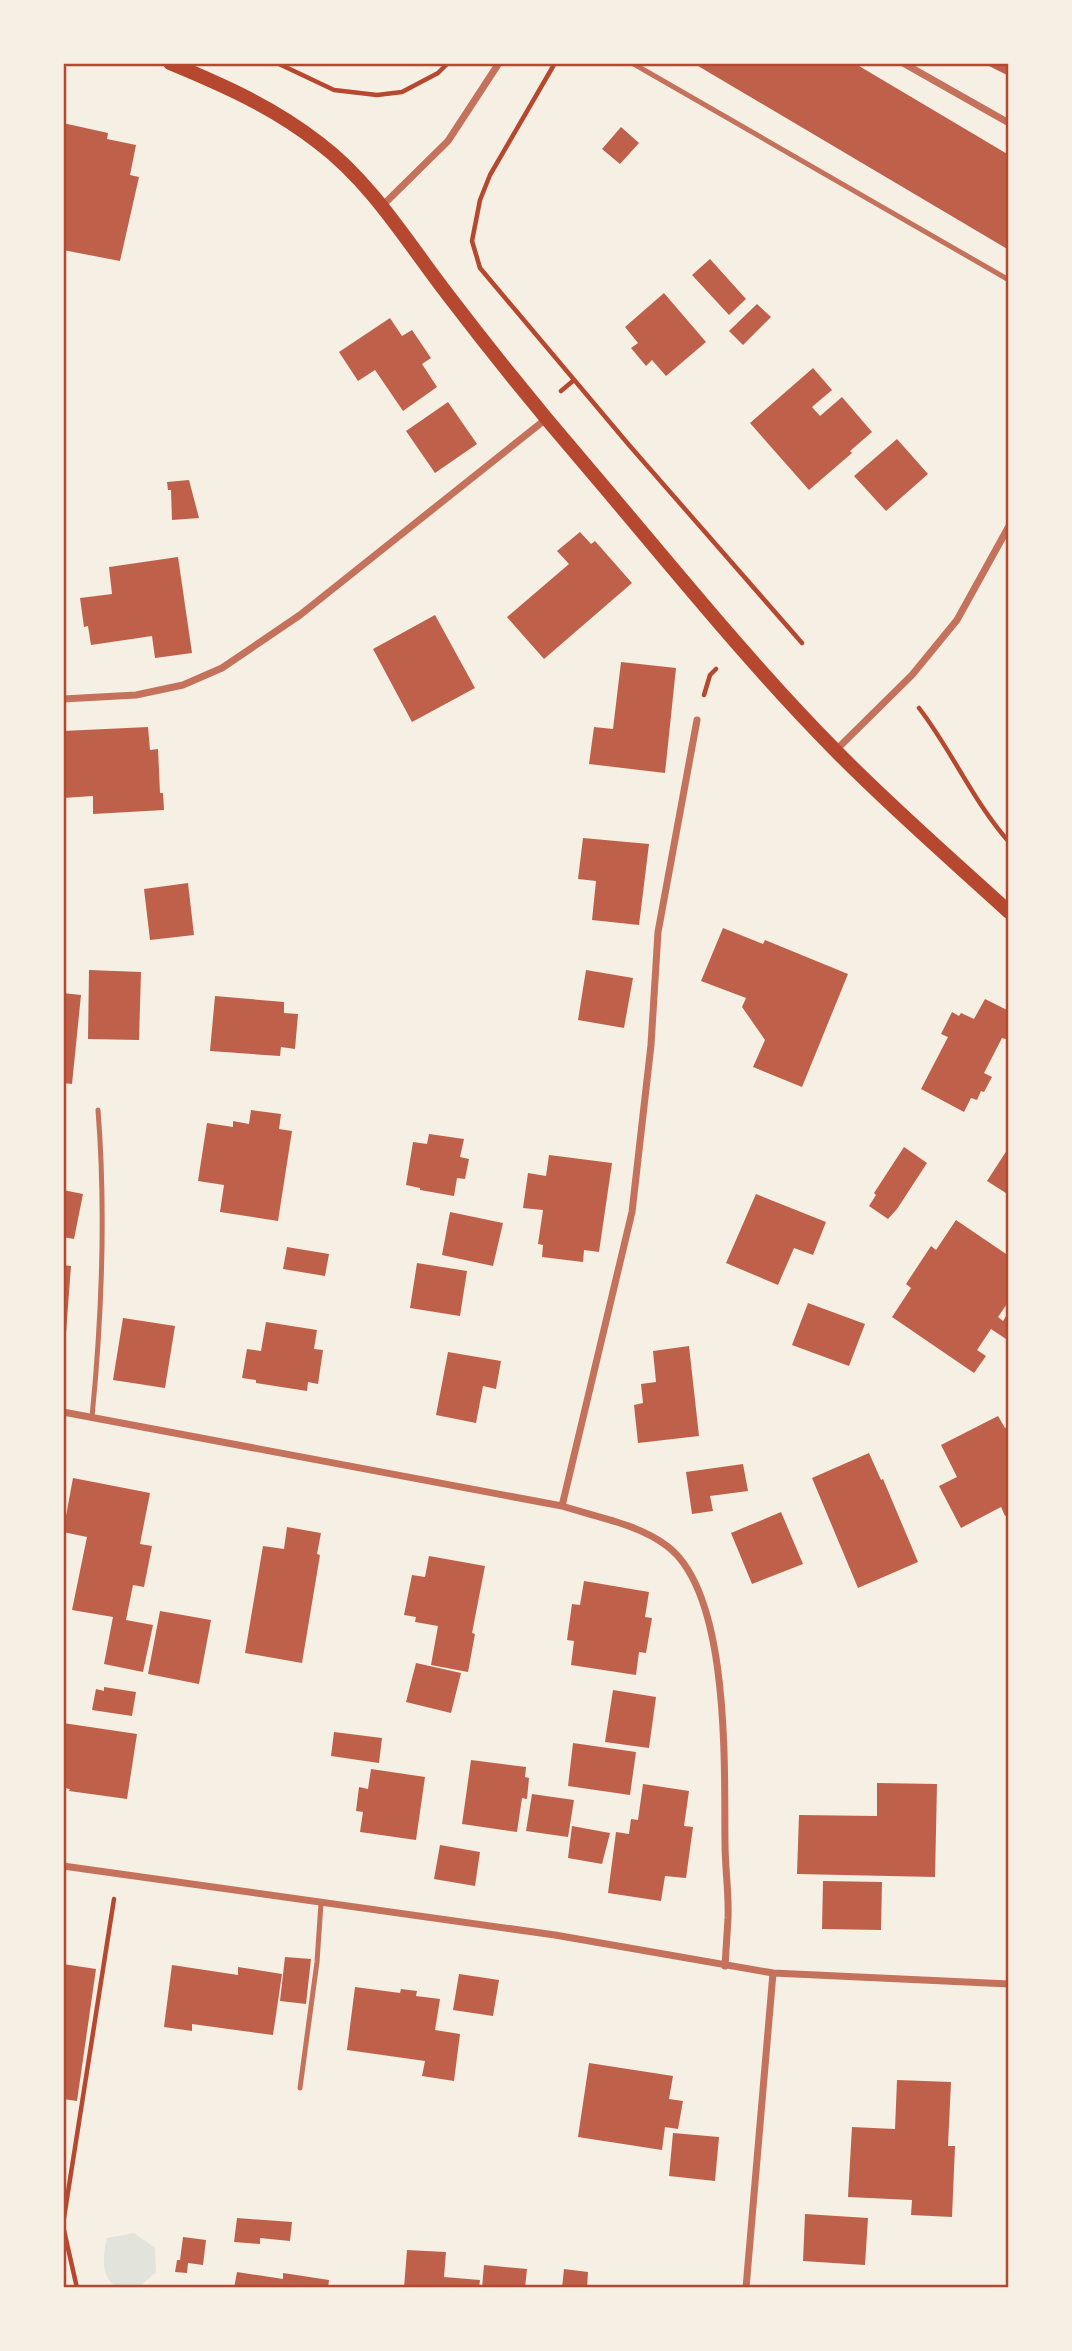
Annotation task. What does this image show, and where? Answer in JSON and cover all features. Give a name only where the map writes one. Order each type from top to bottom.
[{"type":"main road","points":[[170,63],[232,88],[272,110],[321,144],[352,172],[382,206],[446,293],[546,419],[741,647],[835,750],[914,827],[1009,912]]},
{"type":"street","points":[[382,206],[448,141],[499,63]]},
{"type":"street","points":[[903,63],[1009,123]]},
{"type":"street","points":[[63,699],[136,695],[183,685],[222,668],[300,615],[546,419]]},
{"type":"street","points":[[835,750],[912,675],[957,620],[1009,526]]},
{"type":"street","points":[[562,1506],[632,1212],[651,1045],[658,932],[697,720]]},
{"type":"street","points":[[63,1412],[562,1506],[632,1528],[667,1546],[684,1564],[698,1592],[709,1624],[722,1705],[728,1916],[724,1966]]},
{"type":"street","points":[[63,1866],[555,1935],[773,1973],[1009,1984]]},
{"type":"street","points":[[746,2288],[773,1973]]},
{"type":"lane","points":[[632,63],[1009,280]]},
{"type":"lane","points":[[92,1417],[100,1321],[103,1218],[103,1172],[98,1110]]},
{"type":"lane","points":[[300,2088],[317,1962],[321,1903]]},
{"type":"path","points":[[277,63],[334,90],[377,95],[402,92],[438,73],[448,63]]},
{"type":"path","points":[[555,63],[490,176],[480,200],[472,241],[480,268],[802,643]]},
{"type":"path","points":[[559,393],[574,380]]},
{"type":"path","points":[[697,720],[710,675],[741,647]]},
{"type":"path","points":[[918,708],[937,732],[990,821],[1009,842]]},
{"type":"path","points":[[77,2288],[63,2225],[118,1874]]},
{"type":"shaded area","points":[[134,2233],[155,2248],[156,2272],[138,2288],[121,2288],[109,2280],[104,2267],[107,2238]]},
{"type":"building","points":[[693,63],[854,63],[1009,155],[1009,250]]},
{"type":"building","points":[[983,63],[1009,63],[1009,76]]},
{"type":"building","points":[[63,123],[108,133],[107,139],[136,145],[130,175],[139,177],[120,261],[63,250]]},
{"type":"building","points":[[621,127],[639,143],[620,164],[602,149]]},
{"type":"building","points":[[710,259],[746,299],[729,315],[692,275]]},
{"type":"building","points":[[664,293],[706,342],[666,376],[652,360],[646,366],[631,348],[638,343],[625,327]]},
{"type":"building","points":[[757,304],[771,317],[743,345],[729,331]]},
{"type":"building","points":[[390,318],[402,336],[412,330],[431,358],[422,364],[437,387],[403,411],[375,370],[358,381],[339,352]]},
{"type":"building","points":[[813,368],[832,390],[812,407],[820,416],[842,397],[872,432],[809,490],[750,423]]},
{"type":"building","points":[[448,402],[477,444],[435,473],[406,431]]},
{"type":"building","points":[[897,439],[928,474],[886,511],[854,476]]},
{"type":"building","points":[[189,480],[199,518],[172,520],[171,490],[168,490],[167,482]]},
{"type":"building","points":[[580,532],[591,544],[595,541],[632,583],[544,659],[507,617],[569,564],[557,551]]},
{"type":"building","points":[[178,557],[192,653],[155,658],[152,636],[91,645],[88,626],[84,627],[80,598],[112,594],[109,567]]},
{"type":"building","points":[[435,615],[475,688],[412,722],[373,649]]},
{"type":"building","points":[[621,662],[676,668],[665,773],[589,764],[594,727],[613,729]]},
{"type":"building","points":[[148,727],[150,750],[158,749],[160,793],[163,793],[164,810],[93,814],[93,796],[63,798],[63,731]]},
{"type":"building","points":[[583,838],[649,844],[639,925],[592,920],[596,881],[578,879]]},
{"type":"building","points":[[188,883],[194,935],[150,940],[144,889]]},
{"type":"building","points":[[723,928],[763,944],[765,940],[848,974],[802,1087],[753,1067],[765,1040],[742,1007],[746,998],[701,981]]},
{"type":"building","points":[[89,970],[141,972],[139,1040],[88,1039]]},
{"type":"building","points":[[586,970],[633,978],[624,1028],[578,1020]]},
{"type":"building","points":[[63,993],[81,995],[72,1084],[63,1083]]},
{"type":"building","points":[[215,996],[284,1002],[284,1013],[298,1014],[295,1049],[281,1047],[280,1056],[210,1051]]},
{"type":"building","points":[[985,999],[1009,1011],[1009,1040],[1002,1038],[984,1073],[992,1077],[977,1100],[971,1098],[964,1112],[921,1089],[948,1037],[941,1034],[952,1012],[974,1019]]},
{"type":"building","points":[[251,1110],[281,1114],[279,1129],[292,1131],[278,1221],[220,1212],[224,1185],[198,1181],[207,1123],[233,1127],[233,1121],[249,1124]]},
{"type":"building","points":[[429,1134],[464,1139],[460,1157],[469,1159],[465,1179],[457,1178],[454,1196],[406,1185],[413,1142],[427,1144]]},
{"type":"building","points":[[904,1147],[927,1163],[888,1219],[869,1206],[876,1195],[874,1193]]},
{"type":"building","points":[[1009,1147],[1009,1195],[987,1181]]},
{"type":"building","points":[[549,1155],[612,1163],[599,1252],[584,1250],[583,1262],[542,1257],[543,1245],[538,1244],[543,1210],[523,1208],[528,1173],[546,1176]]},
{"type":"building","points":[[63,1190],[83,1194],[74,1239],[63,1237]]},
{"type":"building","points":[[756,1194],[826,1222],[813,1255],[794,1248],[778,1285],[726,1263]]},
{"type":"building","points":[[450,1212],[503,1223],[493,1266],[442,1255]]},
{"type":"building","points":[[956,1220],[1009,1256],[1009,1301],[998,1317],[1003,1321],[1009,1311],[1009,1341],[991,1329],[977,1350],[986,1356],[974,1373],[892,1317],[911,1288],[906,1284],[931,1246],[936,1250]]},
{"type":"building","points":[[287,1247],[329,1254],[325,1276],[283,1269]]},
{"type":"building","points":[[417,1263],[467,1271],[460,1316],[410,1308]]},
{"type":"building","points":[[63,1265],[71,1266],[66,1333],[63,1333]]},
{"type":"building","points":[[808,1303],[865,1324],[849,1366],[792,1345]]},
{"type":"building","points":[[123,1318],[175,1326],[165,1388],[113,1380]]},
{"type":"building","points":[[266,1322],[317,1330],[314,1349],[323,1350],[318,1384],[308,1382],[307,1391],[256,1383],[256,1380],[242,1378],[247,1349],[261,1351]]},
{"type":"building","points":[[689,1346],[699,1436],[638,1443],[634,1405],[643,1403],[641,1384],[656,1382],[653,1351]]},
{"type":"building","points":[[448,1352],[501,1361],[496,1389],[483,1386],[476,1423],[436,1415]]},
{"type":"building","points":[[998,1416],[1005,1428],[1009,1426],[1009,1514],[1005,1516],[1001,1507],[961,1528],[939,1486],[957,1477],[941,1445]]},
{"type":"building","points":[[869,1453],[881,1480],[883,1479],[918,1562],[858,1588],[812,1478]]},
{"type":"building","points":[[743,1464],[748,1491],[710,1496],[713,1511],[692,1514],[686,1472]]},
{"type":"building","points":[[73,1478],[150,1493],[140,1544],[152,1546],[144,1587],[133,1585],[126,1620],[153,1625],[143,1672],[104,1664],[113,1617],[72,1610],[87,1537],[63,1532]]},
{"type":"building","points":[[781,1512],[803,1564],[752,1584],[731,1533]]},
{"type":"building","points":[[287,1527],[321,1533],[317,1554],[320,1555],[302,1663],[245,1653],[263,1546],[284,1549]]},
{"type":"building","points":[[429,1556],[485,1566],[472,1633],[475,1634],[468,1672],[431,1665],[438,1626],[415,1622],[416,1617],[404,1615],[412,1575],[425,1577]]},
{"type":"building","points":[[584,1581],[649,1592],[645,1617],[652,1618],[646,1653],[639,1652],[636,1675],[571,1665],[574,1641],[567,1640],[572,1604],[580,1605]]},
{"type":"building","points":[[160,1611],[211,1620],[199,1684],[148,1674]]},
{"type":"building","points":[[416,1663],[461,1673],[451,1713],[406,1702]]},
{"type":"building","points":[[104,1687],[136,1692],[132,1716],[92,1710],[96,1689],[104,1691]]},
{"type":"building","points":[[613,1690],[656,1697],[649,1748],[605,1742]]},
{"type":"building","points":[[63,1723],[137,1734],[127,1799],[63,1788]]},
{"type":"building","points":[[334,1732],[382,1738],[379,1763],[331,1756]]},
{"type":"building","points":[[573,1743],[636,1752],[630,1795],[568,1786]]},
{"type":"building","points":[[471,1760],[526,1767],[525,1777],[529,1778],[527,1799],[522,1798],[517,1832],[462,1824]]},
{"type":"building","points":[[371,1769],[425,1777],[416,1840],[360,1832],[363,1812],[356,1811],[359,1787],[368,1789]]},
{"type":"building","points":[[877,1783],[937,1784],[935,1877],[797,1874],[799,1815],[877,1816]]},
{"type":"building","points":[[643,1784],[689,1791],[684,1826],[693,1827],[686,1878],[665,1876],[661,1901],[608,1893],[616,1832],[629,1834],[631,1819],[638,1820]]},
{"type":"building","points":[[532,1794],[574,1800],[568,1837],[526,1831]]},
{"type":"building","points":[[572,1826],[610,1833],[602,1864],[568,1858]]},
{"type":"building","points":[[440,1845],[480,1852],[475,1886],[434,1879]]},
{"type":"building","points":[[823,1881],[882,1882],[881,1930],[822,1929]]},
{"type":"building","points":[[285,1957],[311,1959],[306,2004],[280,2001]]},
{"type":"building","points":[[63,1964],[96,1969],[77,2101],[63,2099]]},
{"type":"building","points":[[172,1965],[238,1975],[238,1967],[282,1974],[273,2035],[192,2024],[192,2031],[164,2027]]},
{"type":"building","points":[[459,1974],[499,1980],[493,2016],[453,2010]]},
{"type":"building","points":[[355,1987],[400,1993],[401,1989],[417,1991],[416,1996],[440,1999],[435,2030],[460,2034],[454,2081],[422,2076],[425,2061],[347,2050]]},
{"type":"building","points":[[589,2063],[673,2076],[669,2099],[683,2101],[678,2129],[665,2127],[662,2150],[578,2137]]},
{"type":"building","points":[[897,2080],[951,2082],[948,2146],[955,2146],[952,2217],[911,2215],[912,2200],[848,2197],[852,2127],[895,2129]]},
{"type":"building","points":[[673,2133],[719,2137],[715,2181],[669,2176]]},
{"type":"building","points":[[805,2214],[868,2218],[865,2265],[803,2261]]},
{"type":"building","points":[[237,2218],[292,2222],[290,2241],[260,2238],[260,2244],[234,2242]]},
{"type":"building","points":[[183,2237],[206,2240],[203,2265],[188,2263],[187,2273],[175,2272],[177,2260],[180,2260]]},
{"type":"building","points":[[407,2250],[446,2252],[444,2277],[480,2280],[479,2288],[404,2288]]},
{"type":"building","points":[[484,2265],[527,2269],[525,2288],[482,2288]]},
{"type":"building","points":[[564,2269],[588,2272],[587,2288],[562,2288]]},
{"type":"building","points":[[237,2272],[283,2279],[283,2273],[329,2280],[328,2288],[234,2288]]}]
